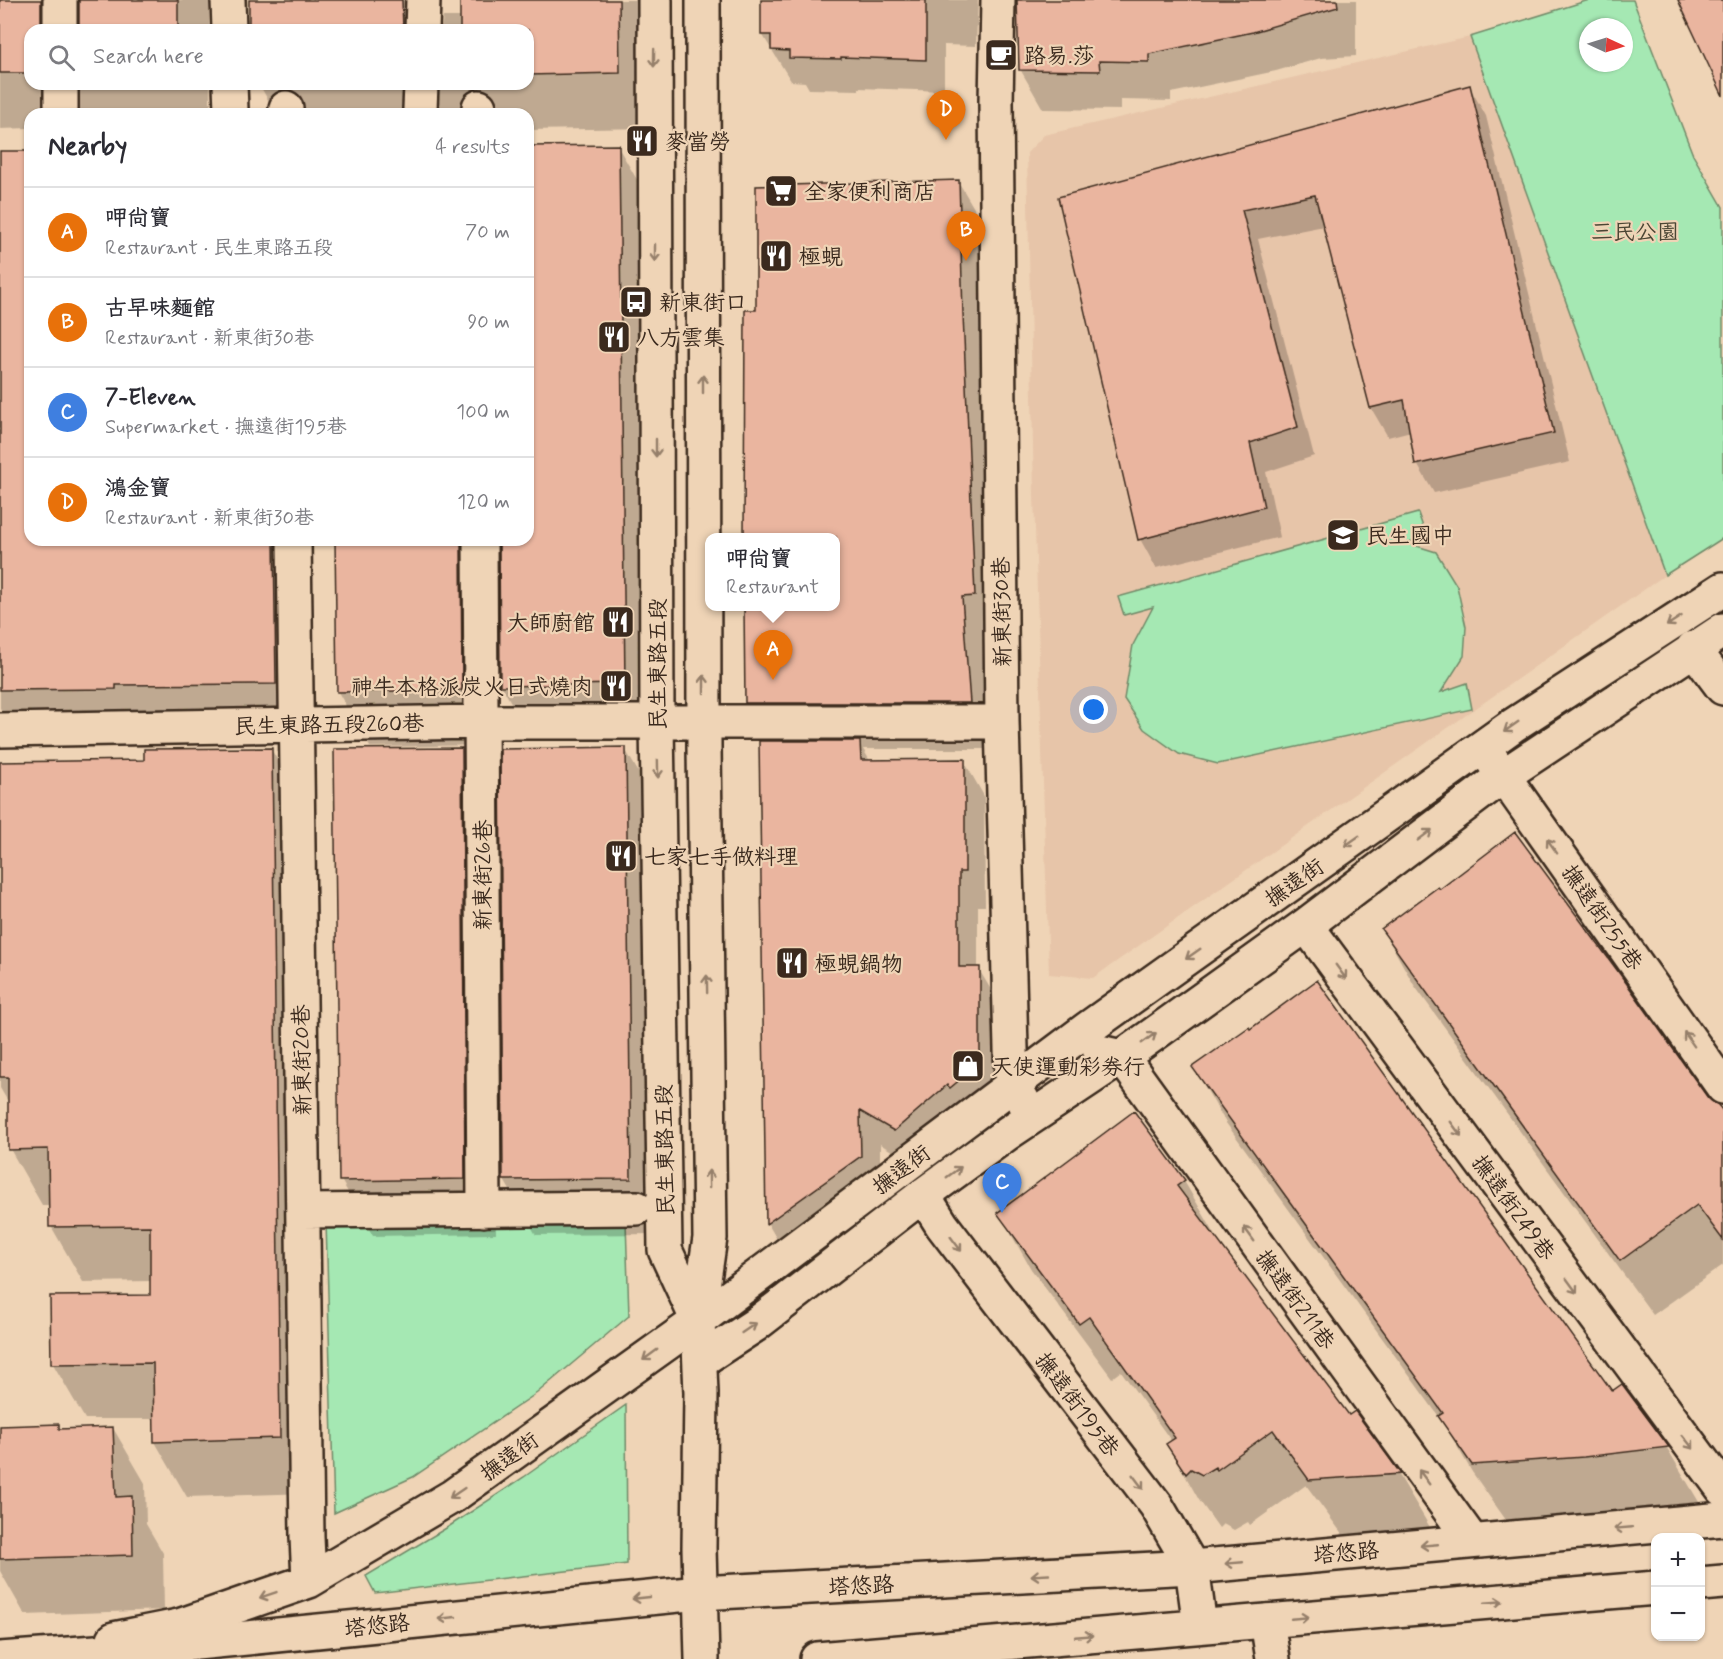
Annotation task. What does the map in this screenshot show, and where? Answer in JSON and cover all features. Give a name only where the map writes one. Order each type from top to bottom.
[{"type":"street","points":[[60,0],[60,24]]},
{"type":"street","points":[[228,0],[229,24]]},
{"type":"street","points":[[422,24],[423,0]]},
{"type":"street","name":"民生東路五段","points":[[655,0],[657,722],[665,1250],[698,1321]]},
{"type":"street","name":"民生東路五段","points":[[702,1659],[699,1593],[700,1361],[698,1321],[710,1238],[704,722],[703,0]]},
{"type":"street","name":"新東街30巷","points":[[998,0],[996,102],[1002,722],[1012,1085]]},
{"type":"street","name":"新東街20巷","points":[[294,546],[309,1581]]},
{"type":"street","name":"新東街26巷","points":[[480,546],[484,1210]]},
{"type":"street","name":"撫遠街","points":[[36,1656],[179,1626],[309,1581],[453,1496],[698,1321],[1066,1044],[1524,718],[1723,589]]},
{"type":"street","name":"撫遠街","points":[[700,1361],[755,1325],[923,1195],[1032,1115],[1122,1057],[1306,925],[1503,776],[1723,630]]},
{"type":"street","points":[[1693,648],[1723,688]]},
{"type":"street","name":"民生東路五段260巷","points":[[0,730],[480,722],[1002,722]]},
{"type":"street","name":"撫遠街255巷","points":[[1483,747],[1723,1087]]},
{"type":"street","name":"撫遠街249巷","points":[[1306,925],[1723,1490]]},
{"type":"street","points":[[1066,1044],[1122,1057]]},
{"type":"street","name":"撫遠街211巷","points":[[1122,1057],[1472,1541]]},
{"type":"street","points":[[1012,1085],[1032,1115]]},
{"type":"street","name":"撫遠街195巷","points":[[923,1195],[942,1226],[1156,1505],[1192,1567],[1200,1626]]},
{"type":"street","points":[[303,1211],[637,1208]]},
{"type":"street","name":"塔悠路","points":[[0,1659],[137,1649],[699,1593],[1192,1567],[1723,1519]]},
{"type":"street","points":[[1705,1584],[1723,1582]]},
{"type":"street","points":[[817,1659],[1651,1588]]},
{"type":"street","points":[[1267,1621],[1273,1659]]},
{"type":"shaded area","name":"民生國中","points":[[1470,37],[1665,575],[1093,978],[1049,974],[1034,496],[1027,153],[1044,135]]},
{"type":"green space","name":"三民公園","points":[[1589,0],[1633,0],[1693,155],[1723,207],[1723,538],[1665,575],[1470,37]]},
{"type":"green space","points":[[1418,513],[1426,535],[1407,543],[1436,552],[1457,586],[1466,627],[1464,656],[1441,692],[1467,683],[1472,709],[1218,764],[1179,754],[1144,729],[1124,699],[1133,645],[1153,607],[1124,615],[1118,597]]},
{"type":"green space","points":[[326,1221],[626,1222],[629,1316],[537,1393],[413,1477],[334,1513]]},
{"type":"green space","points":[[626,1405],[627,1564],[375,1593],[366,1576],[448,1527]]},
{"type":"building","points":[[0,0],[41,0],[41,24],[24,24],[24,73],[0,73]]},
{"type":"building","points":[[79,0],[178,0],[178,24],[79,24]]},
{"type":"building","points":[[249,0],[402,0],[403,24],[249,24]]},
{"type":"building","points":[[460,0],[619,0],[620,73],[534,75],[534,24],[460,24]]},
{"type":"building","points":[[761,0],[926,0],[926,60],[789,58],[789,51],[771,50],[771,35],[761,35]]},
{"type":"building","points":[[1017,0],[1337,0],[1338,7],[1253,32],[1149,54],[1149,62],[1099,61],[1100,71],[1019,70]]},
{"type":"building","points":[[1678,0],[1723,0],[1723,96]]},
{"type":"building","name":"民生國中","points":[[1470,85],[1554,433],[1415,465],[1404,400],[1370,408],[1315,195],[1242,210],[1298,427],[1250,443],[1264,507],[1138,540],[1058,197]]},
{"type":"building","points":[[619,145],[625,684],[500,686],[499,546],[534,546],[534,146]]},
{"type":"building","points":[[0,151],[24,151],[24,546],[274,546],[276,684],[116,685],[116,689],[0,690]]},
{"type":"building","points":[[959,180],[975,596],[962,597],[970,703],[745,703],[744,611],[840,611],[840,533],[744,533],[745,310],[756,310],[756,186]]},
{"type":"building","points":[[335,546],[461,546],[462,690],[337,692]]},
{"type":"building","points":[[759,741],[860,741],[861,760],[965,759],[965,872],[959,872],[959,967],[980,967],[980,1063],[950,1088],[947,1085],[894,1131],[860,1111],[861,1156],[766,1224]]},
{"type":"building","points":[[626,747],[631,1179],[503,1180],[500,749]]},
{"type":"building","points":[[272,748],[280,1438],[154,1442],[153,1363],[51,1364],[50,1296],[150,1295],[150,1226],[49,1227],[48,1149],[8,1150],[8,1077],[0,1077],[0,762],[144,760],[144,749]]},
{"type":"building","points":[[462,748],[465,1179],[339,1181],[334,749]]},
{"type":"building","points":[[1515,832],[1708,1098],[1723,1111],[1723,1240],[1697,1205],[1620,1261],[1381,929],[1438,887],[1440,889]]},
{"type":"building","points":[[1317,980],[1612,1391],[1622,1384],[1669,1447],[1584,1457],[1472,1465],[1438,1416],[1443,1413],[1192,1067],[1249,1027],[1250,1029]]},
{"type":"building","points":[[1134,1111],[1185,1180],[1177,1186],[1349,1415],[1355,1411],[1401,1474],[1309,1480],[1273,1430],[1217,1470],[1215,1467],[1202,1475],[1191,1469],[1186,1474],[1166,1444],[1175,1438],[1089,1317],[1079,1324],[997,1213]]},
{"type":"building","points":[[59,1424],[59,1429],[113,1427],[116,1497],[132,1496],[133,1555],[0,1559],[0,1426]]},
{"type":"place","name":"路易.莎","points":[[1001,55]]},
{"type":"place","name":"鴻金寶","points":[[946,140]]},
{"type":"place","name":"麥當勞","points":[[642,141]]},
{"type":"place","name":"全家便利商店","points":[[781,191]]},
{"type":"place","name":"極蜆","points":[[776,256]]},
{"type":"place","name":"古早味麵館","points":[[966,261]]},
{"type":"place","name":"新東街口","points":[[636,302]]},
{"type":"place","name":"八方雲集","points":[[614,337]]},
{"type":"place","name":"民生國中","points":[[1343,535]]},
{"type":"place","name":"大師廚館","points":[[618,622]]},
{"type":"place","name":"呷尚寶","points":[[773,680]]},
{"type":"place","name":"神牛本格派炭火日式燒肉","points":[[616,686]]},
{"type":"place","name":"七家七手做料理","points":[[621,856]]},
{"type":"place","name":"極蜆鍋物","points":[[792,963]]},
{"type":"place","name":"天使運動彩券行","points":[[968,1066]]},
{"type":"place","name":"7-Eleven","points":[[1002,1213]]}]
